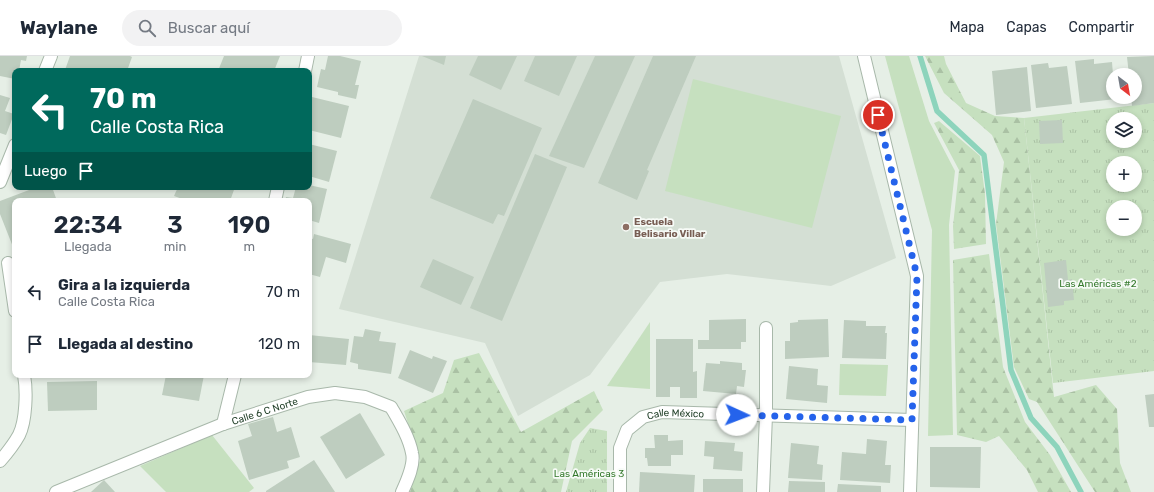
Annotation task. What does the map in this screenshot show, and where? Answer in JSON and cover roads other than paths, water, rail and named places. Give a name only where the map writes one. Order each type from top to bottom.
[{"type":"street","points":[[46,68],[51,56]]},
{"type":"street","points":[[306,68],[308,56]]},
{"type":"street","points":[[864,56],[917,276],[910,492]]},
{"type":"street","points":[[0,182],[12,152]]},
{"type":"street","points":[[8,263],[12,290]]},
{"type":"street","points":[[763,492],[766,416],[766,328]]},
{"type":"street","points":[[0,461],[8,452],[19,433],[24,410],[26,386],[25,378]]},
{"type":"street","points":[[223,424],[234,378]]},
{"type":"street","name":"Calle 6 C Norte","points":[[56,492],[223,424],[308,397],[335,393],[365,397],[391,407],[406,434],[413,454],[410,474],[402,492]]},
{"type":"street","name":"Calle México","points":[[620,492],[620,448],[627,430],[642,417],[662,412],[912,420]]},
{"type":"waterway","points":[[920,56],[937,111],[984,155],[1011,370],[1031,418],[1057,447],[1081,492]]},
{"type":"place","name":"Escuela Belisario Villar","points":[[626,227]]},
{"type":"park label","name":"Las Américas #2","points":[[1098,283]]},
{"type":"park label","name":"Las Américas 3","points":[[589,473]]}]
